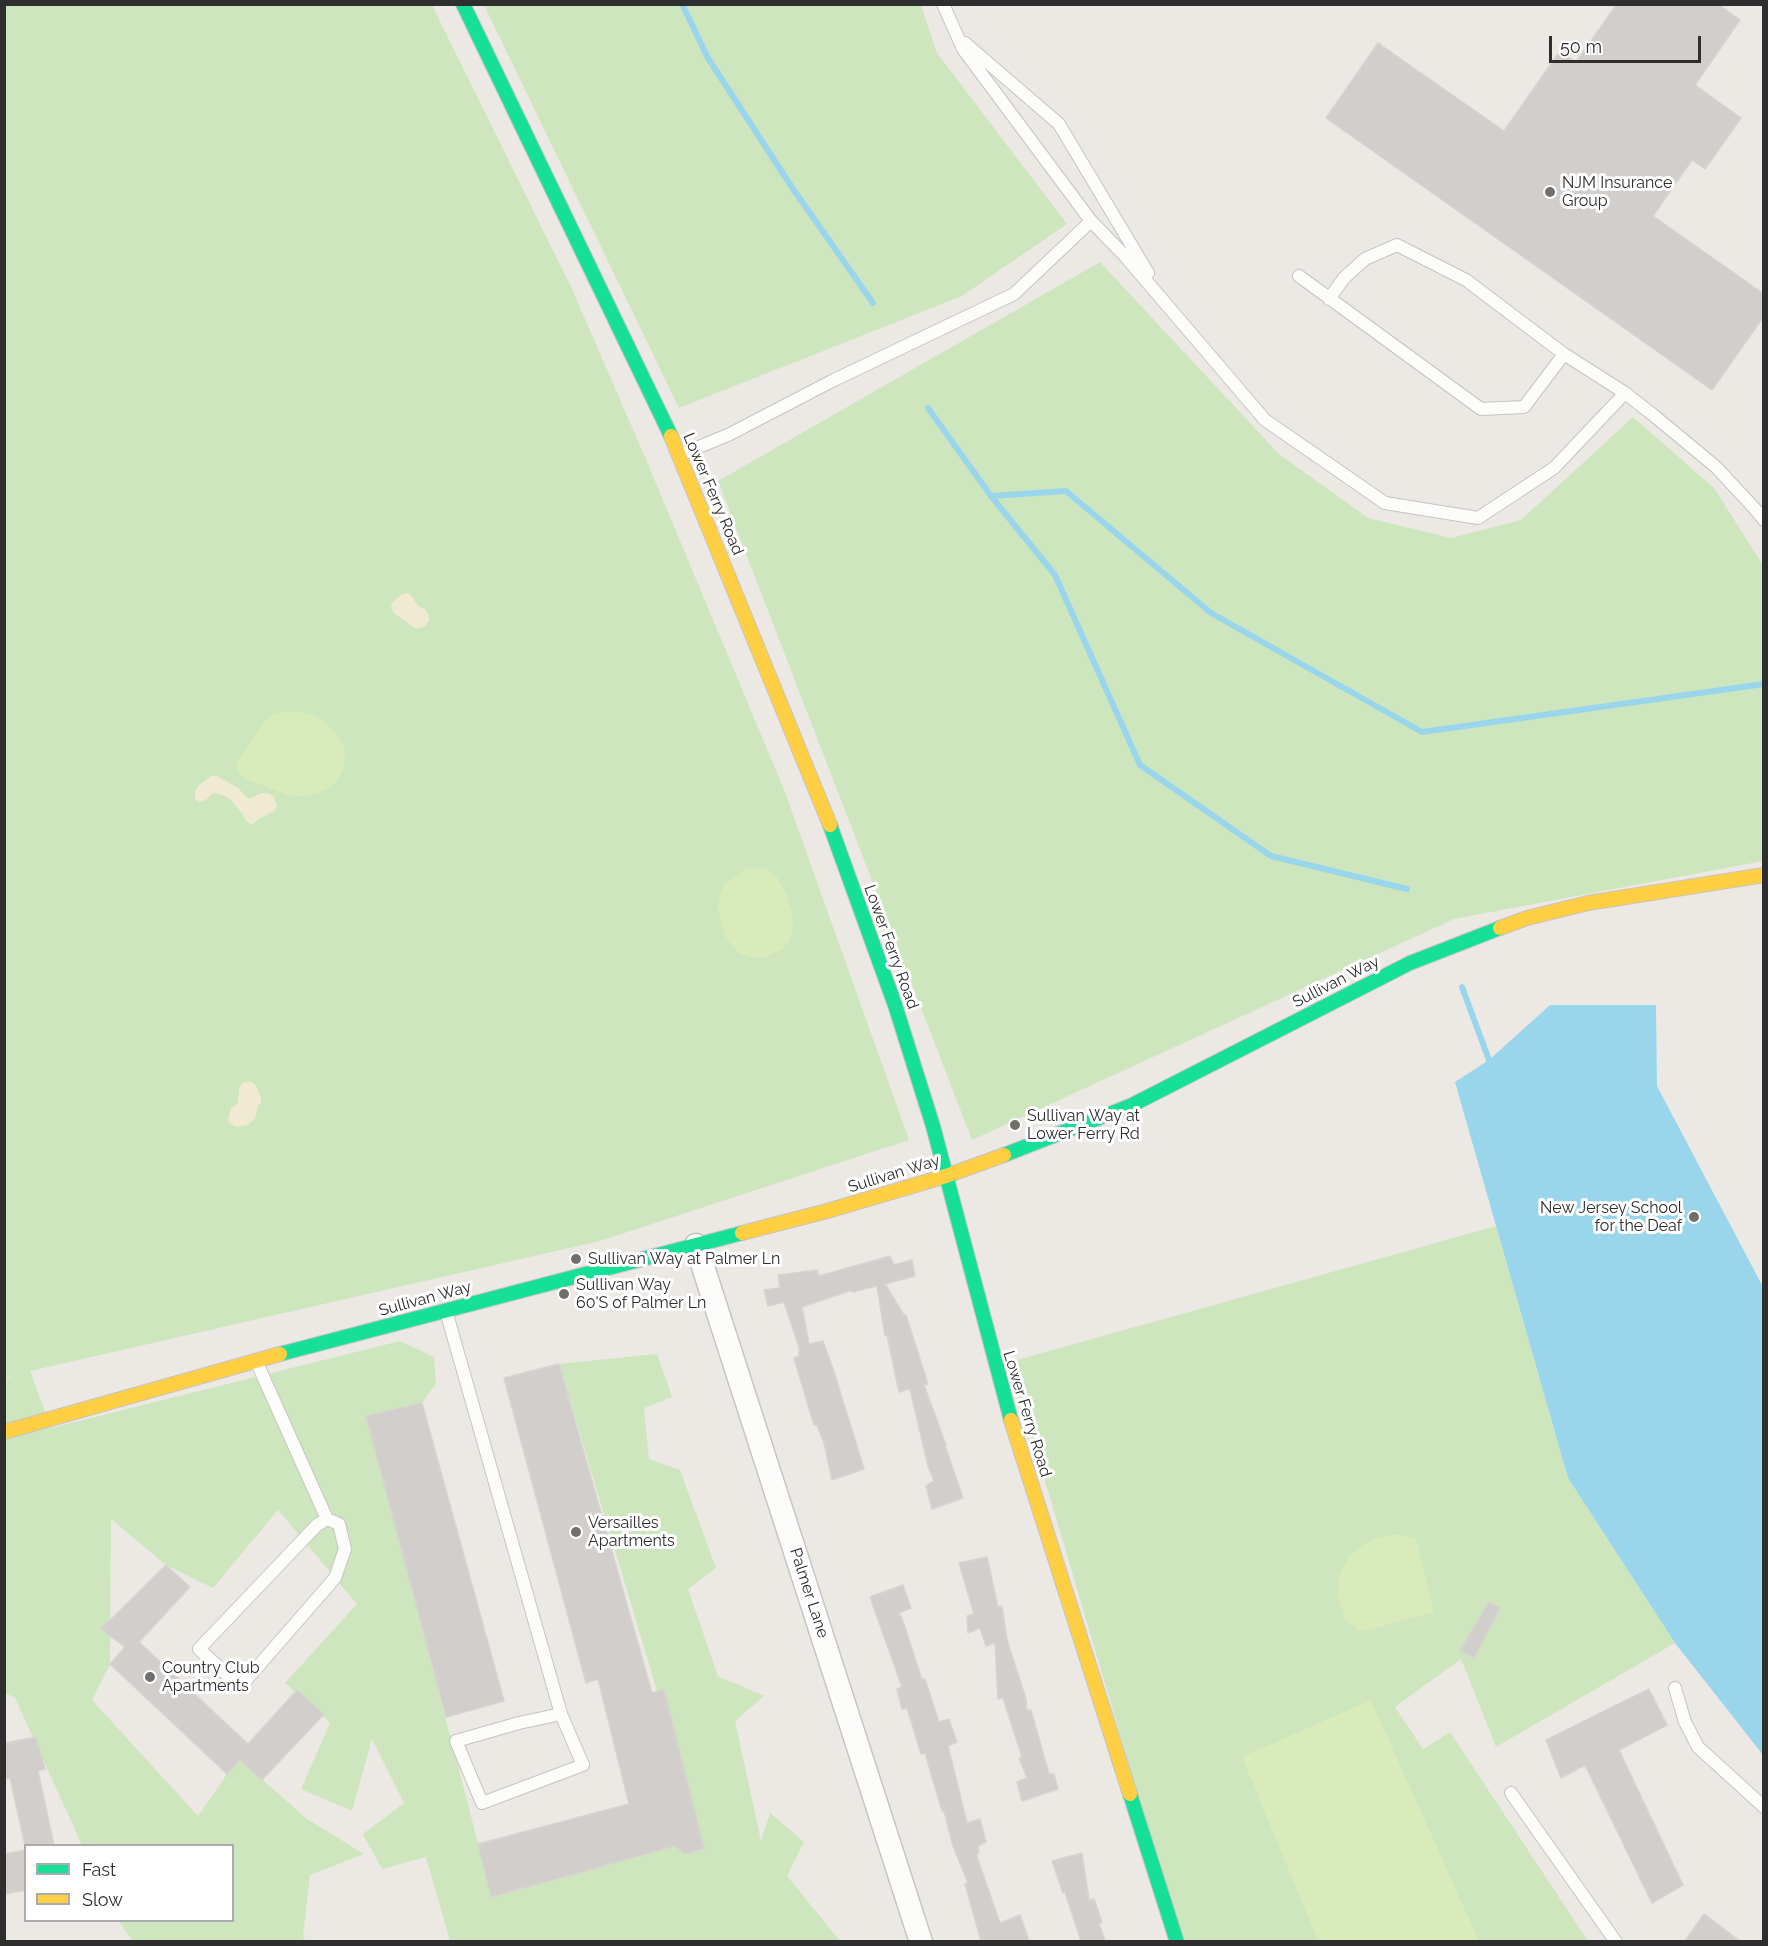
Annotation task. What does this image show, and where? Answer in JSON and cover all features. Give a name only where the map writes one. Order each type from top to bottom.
[{"type":"main road","name":"Lower Ferry Road","points":[[463,4],[680,455],[823,807],[853,888],[895,1005],[933,1126],[1003,1395],[1177,1941]]},
{"type":"main road","name":"Sullivan Way","points":[[4,1432],[445,1310],[860,1202],[946,1176],[1130,1106],[1410,963],[1527,918],[1588,903],[1764,874]]},
{"type":"street","name":"Palmer Lane","points":[[696,1245],[921,1941]]},
{"type":"lane","points":[[943,4],[963,48],[1091,221],[1125,256],[1265,420],[1386,503],[1478,518],[1554,468],[1625,393]]},
{"type":"lane","points":[[957,36],[1059,124],[1123,229],[1161,298]]},
{"type":"lane","points":[[680,455],[730,434],[832,381],[1014,294],[1091,221]]},
{"type":"lane","points":[[1329,299],[1344,278],[1365,259],[1397,245],[1466,280],[1564,354],[1625,393],[1716,466],[1764,520]]},
{"type":"lane","points":[[1299,276],[1481,409],[1524,407],[1564,354]]},
{"type":"lane","points":[[445,1310],[561,1714],[583,1764],[482,1803],[456,1741],[561,1714]]},
{"type":"lane","points":[[257,1362],[327,1520],[339,1524],[345,1549],[336,1578],[240,1687],[199,1648],[303,1539],[327,1520]]},
{"type":"lane","points":[[1675,1688],[1685,1722],[1698,1748],[1764,1807]]},
{"type":"lane","points":[[1511,1793],[1616,1941]]},
{"type":"green space","points":[[5,5],[432,5],[572,289],[645,457],[785,792],[909,1140],[600,1241],[30,1371],[51,1428],[400,1341],[434,1357],[436,1384],[422,1403],[367,1416],[492,1897],[675,1846],[685,1854],[704,1847],[559,1364],[657,1354],[672,1397],[644,1408],[649,1459],[680,1470],[716,1568],[688,1589],[718,1676],[764,1696],[735,1721],[761,1841],[770,1813],[804,1842],[787,1876],[840,1941],[450,1941],[426,1857],[382,1869],[363,1834],[404,1803],[372,1739],[352,1811],[301,1789],[330,1723],[285,1683],[357,1604],[278,1510],[213,1588],[166,1565],[111,1519],[110,1664],[92,1700],[198,1816],[227,1774],[240,1760],[307,1819],[364,1854],[310,1875],[303,1937],[306,1941],[133,1941],[120,1922],[234,1922],[234,1844],[82,1844],[15,1698],[5,1693],[5,1379],[21,1373],[5,1378]]},
{"type":"green space","points":[[484,5],[921,5],[937,53],[1067,224],[962,296],[679,408]]},
{"type":"green space","points":[[1100,262],[1279,454],[1368,518],[1451,538],[1521,520],[1633,417],[1714,488],[1763,565],[1763,861],[1454,919],[972,1140],[718,481]]},
{"type":"green space","points":[[288,711],[302,712],[317,717],[339,736],[346,753],[344,768],[337,781],[326,790],[306,796],[287,795],[249,780],[237,769],[236,763],[263,723],[272,715]]},
{"type":"green space","points":[[758,867],[768,870],[777,877],[792,911],[793,927],[789,941],[783,949],[764,958],[750,957],[737,952],[724,935],[717,904],[723,886],[746,869]]},
{"type":"green space","points":[[1496,1226],[1568,1478],[1675,1643],[1496,1747],[1461,1659],[1395,1707],[1423,1749],[1450,1732],[1588,1941],[1181,1941],[1010,1362]]},
{"type":"green space","points":[[1396,1534],[1416,1538],[1434,1612],[1360,1632],[1344,1618],[1337,1597],[1340,1574],[1349,1556],[1364,1544]]},
{"type":"green space","points":[[1371,1700],[1479,1941],[1318,1941],[1242,1757]]},
{"type":"sand","points":[[407,593],[428,614],[429,620],[421,628],[415,628],[394,613],[391,607],[401,595]]},
{"type":"sand","points":[[211,776],[217,776],[238,788],[249,799],[262,793],[268,793],[273,796],[277,805],[275,811],[260,818],[252,825],[247,822],[230,799],[220,794],[213,793],[200,802],[195,799],[195,792],[198,786]]},
{"type":"sand","points":[[250,1081],[256,1086],[261,1102],[255,1118],[248,1125],[236,1127],[228,1122],[231,1108],[238,1103],[242,1083]]},
{"type":"water","points":[[1550,1005],[1656,1005],[1657,1086],[1763,1287],[1763,1755],[1675,1643],[1568,1478],[1455,1082],[1489,1060]]},
{"type":"building","name":"NJM Insurance Group","points":[[1617,4],[1718,4],[1740,20],[1695,85],[1741,118],[1705,169],[1692,160],[1653,216],[1764,294],[1764,316],[1712,390],[1326,118],[1378,43],[1504,131],[1560,51],[1576,62]]},
{"type":"building","points":[[890,1256],[894,1265],[912,1260],[915,1276],[885,1284],[906,1315],[928,1384],[924,1385],[963,1498],[932,1509],[926,1486],[934,1481],[928,1466],[910,1389],[899,1392],[887,1335],[885,1336],[877,1286],[852,1292],[852,1290],[802,1307],[809,1344],[823,1341],[864,1469],[832,1480],[824,1443],[817,1425],[814,1425],[794,1358],[799,1356],[799,1347],[784,1302],[768,1306],[764,1290],[780,1288],[778,1275],[817,1270],[819,1276]]},
{"type":"building","points":[[559,1364],[652,1693],[664,1689],[704,1848],[685,1854],[675,1846],[491,1897],[478,1844],[629,1804],[598,1679],[586,1683],[504,1378]]},
{"type":"building","points":[[422,1403],[504,1701],[446,1717],[366,1416]]},
{"type":"building","points":[[987,1557],[998,1607],[1002,1606],[1007,1640],[1026,1699],[1027,1710],[1031,1710],[1049,1774],[1054,1774],[1058,1789],[1022,1801],[1017,1782],[1027,1778],[1019,1758],[1022,1757],[1003,1698],[998,1699],[995,1643],[986,1646],[980,1628],[968,1633],[967,1616],[974,1614],[959,1563]]},
{"type":"building","name":"Country Club Apartments","points":[[166,1565],[190,1587],[139,1642],[248,1744],[297,1690],[324,1714],[262,1780],[240,1760],[227,1774],[110,1664],[125,1647],[101,1629]]},
{"type":"building","points":[[903,1585],[911,1608],[899,1613],[939,1722],[949,1719],[957,1742],[948,1746],[967,1823],[980,1819],[986,1842],[978,1846],[979,1853],[976,1854],[1000,1923],[1020,1915],[1029,1941],[981,1941],[965,1884],[968,1883],[953,1846],[925,1753],[921,1754],[907,1708],[902,1709],[897,1689],[902,1687],[870,1597]]},
{"type":"building","points":[[1489,1602],[1500,1608],[1474,1658],[1460,1650]]},
{"type":"building","points":[[1649,1689],[1667,1725],[1619,1750],[1683,1885],[1652,1903],[1585,1765],[1561,1778],[1546,1740]]},
{"type":"building","points":[[36,1737],[45,1769],[38,1771],[54,1844],[25,1844],[10,1778],[4,1779],[4,1743]]},
{"type":"building","points":[[24,1850],[24,1890],[4,1894],[4,1854]]},
{"type":"building","points":[[1082,1853],[1089,1900],[1094,1899],[1102,1922],[1099,1924],[1105,1941],[1081,1941],[1052,1861]]},
{"type":"building","points":[[1704,1914],[1740,1941],[1685,1941]]},
{"type":"waterway","points":[[682,4],[708,58],[791,186],[873,303]]},
{"type":"waterway","points":[[928,408],[991,496],[1055,575],[1140,765],[1271,856],[1407,889]]},
{"type":"waterway","points":[[991,496],[1066,491],[1211,613],[1422,732],[1764,684]]},
{"type":"waterway","points":[[1462,987],[1489,1060]]},
{"type":"traffic: fast","points":[[463,4],[671,436]]},
{"type":"traffic: fast","points":[[830,825],[895,1005],[933,1126],[1011,1420]]},
{"type":"traffic: fast","points":[[1004,1155],[1130,1106],[1410,963],[1500,928]]},
{"type":"traffic: fast","points":[[280,1354],[742,1233]]},
{"type":"traffic: fast","points":[[1130,1794],[1177,1942]]},
{"type":"traffic: slow","points":[[671,436],[830,825]]},
{"type":"traffic: slow","points":[[1500,928],[1527,918],[1588,903],[1764,875]]},
{"type":"traffic: slow","points":[[742,1233],[946,1176],[1004,1155]]},
{"type":"traffic: slow","points":[[4,1432],[280,1354]]},
{"type":"traffic: slow","points":[[1011,1420],[1130,1794]]},
{"type":"place","name":"NJM Insurance Group","points":[[1550,192]]},
{"type":"place","name":"Sullivan Way at Lower Ferry Rd","points":[[1015,1125]]},
{"type":"place","name":"New Jersey School for the Deaf","points":[[1694,1217]]},
{"type":"place","name":"Sullivan Way at Palmer Ln","points":[[576,1259]]},
{"type":"place","name":"Sullivan Way 60'S of Palmer Ln","points":[[564,1294]]},
{"type":"place","name":"Versailles Apartments","points":[[576,1532]]},
{"type":"place","name":"Country Club Apartments","points":[[150,1677]]}]
